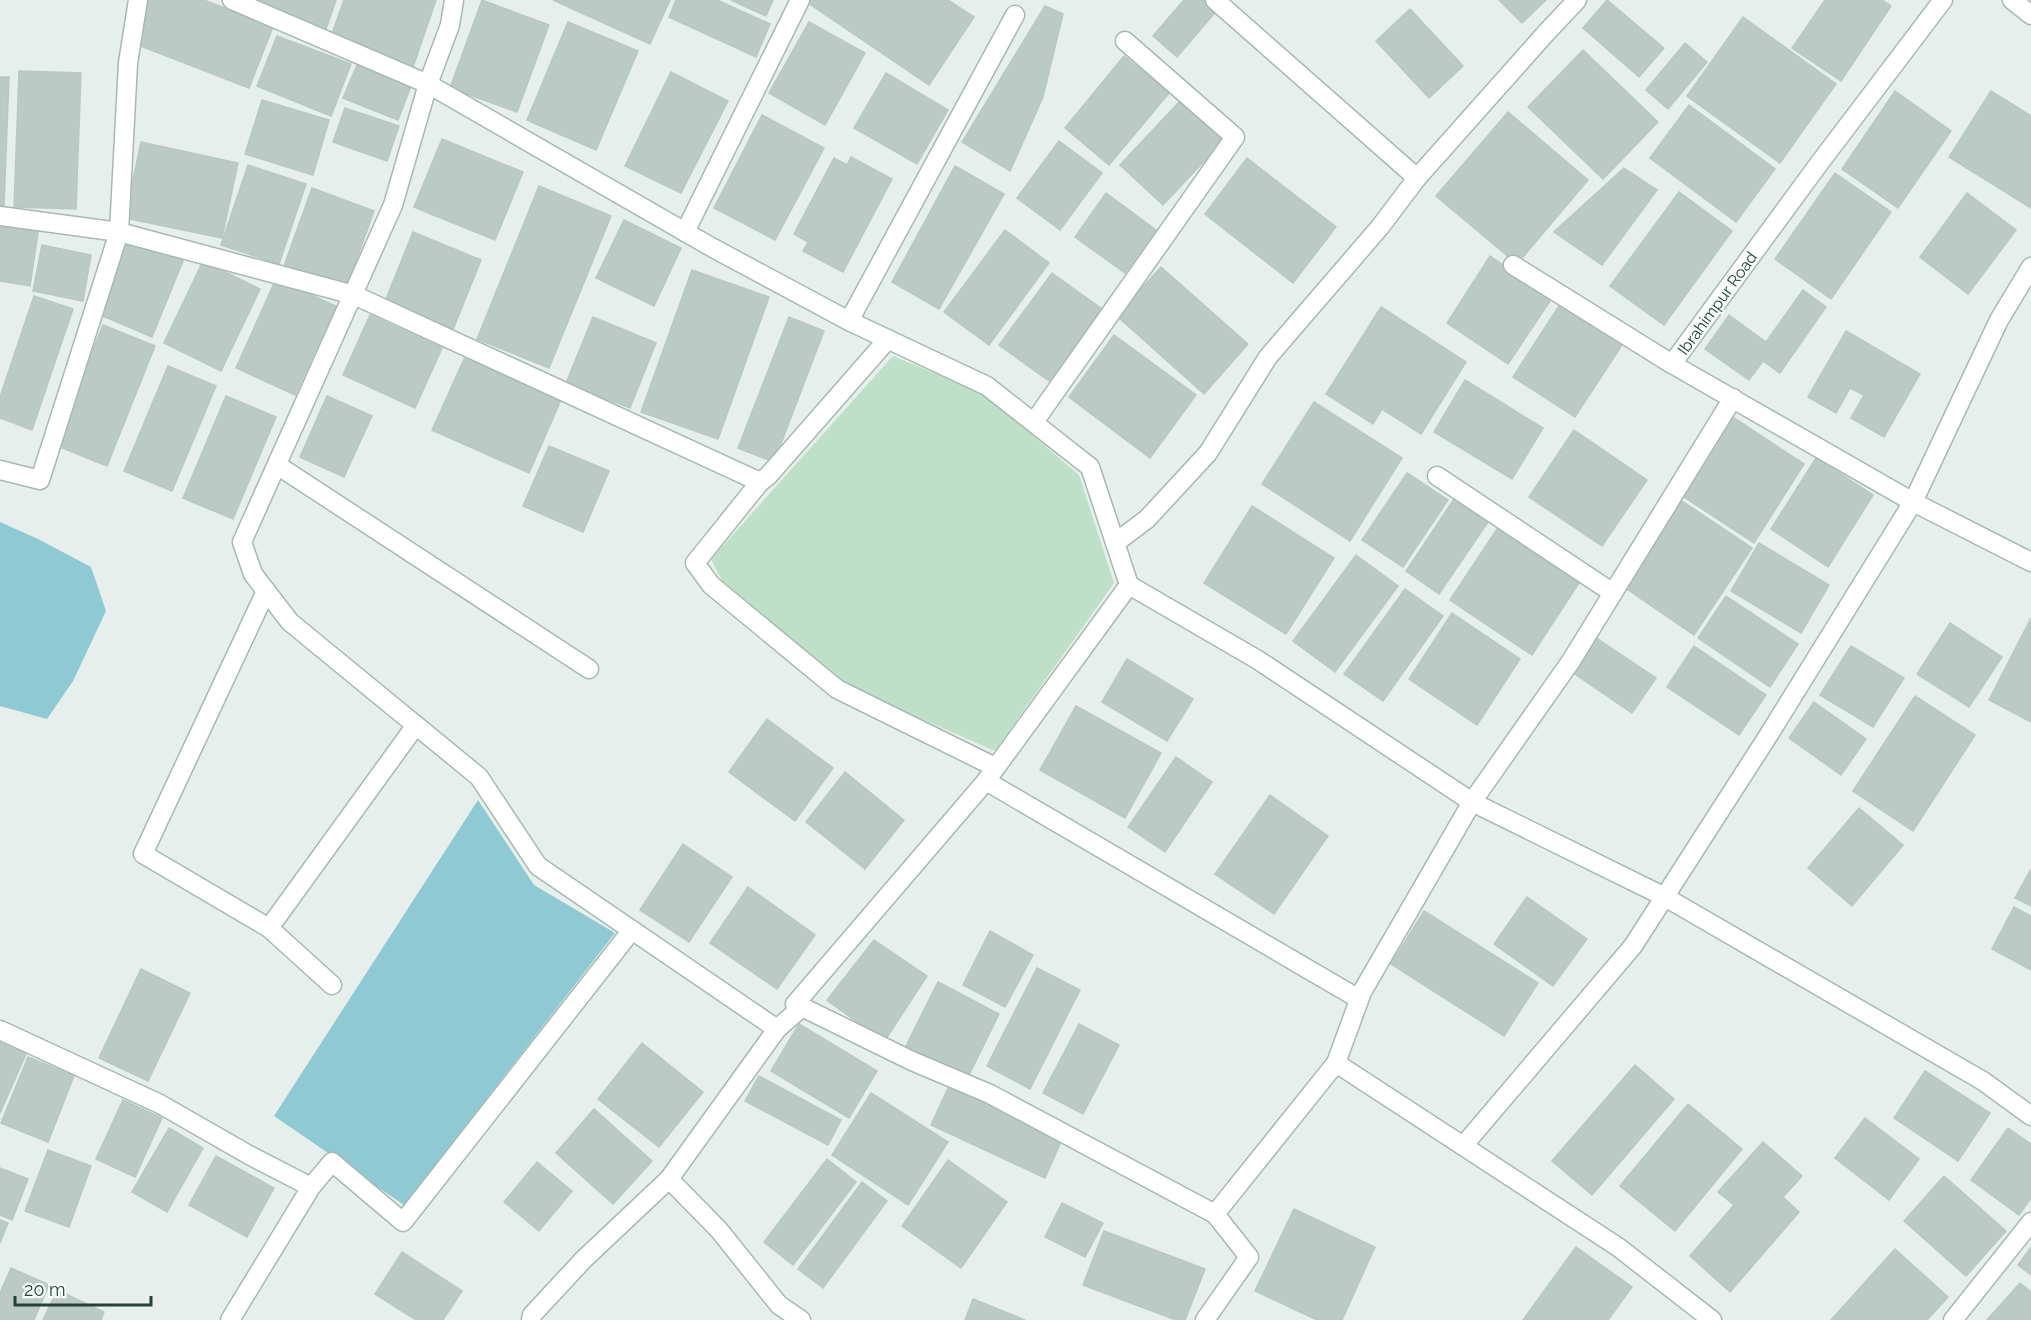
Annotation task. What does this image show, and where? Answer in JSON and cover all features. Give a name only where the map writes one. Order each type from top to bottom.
[{"type":"street","points":[[0,470],[40,480],[119,232],[128,63],[138,0]]},
{"type":"street","points":[[232,0],[428,84],[685,232],[849,321],[987,386],[1090,467],[1129,585],[1258,660],[1472,802],[1665,897],[1983,1081],[2031,1116]]},
{"type":"street","points":[[454,0],[450,25],[428,84],[393,205],[242,542],[253,574],[290,622],[479,777],[538,867],[777,1029]]},
{"type":"street","points":[[685,232],[800,0]]},
{"type":"street","points":[[1215,0],[1417,178]]},
{"type":"street","points":[[1115,543],[1147,519],[1208,453],[1268,357],[1380,227],[1417,178],[1577,0]]},
{"type":"street","name":"Ibrahimpur Road","points":[[1943,0],[1672,364],[1913,502],[2031,562]]},
{"type":"street","points":[[2012,0],[2031,15]]},
{"type":"street","points":[[849,321],[1015,15]]},
{"type":"street","points":[[1034,422],[1235,137],[1125,41]]},
{"type":"street","points":[[0,216],[119,232],[354,295],[760,482]]},
{"type":"street","points":[[1513,265],[1672,364]]},
{"type":"street","points":[[1463,1146],[1633,946],[1665,897],[1913,502],[1999,320],[2031,267]]},
{"type":"street","points":[[888,339],[768,476],[760,482],[695,563],[711,585],[837,689],[990,774],[1359,999]]},
{"type":"street","points":[[1215,1214],[1336,1063],[1359,999],[1472,802],[1571,661],[1733,398]]},
{"type":"street","points":[[277,465],[589,669]]},
{"type":"street","points":[[1437,476],[1613,593]]},
{"type":"street","points":[[1129,585],[990,774],[795,1004],[912,1061],[990,1094],[1215,1214],[1249,1257],[1205,1320]]},
{"type":"street","points":[[266,591],[143,854],[269,928],[332,985]]},
{"type":"street","points":[[269,928],[416,725]]},
{"type":"street","points":[[230,1320],[311,1187],[332,1162],[404,1222],[632,930]]},
{"type":"street","points":[[531,1320],[532,1315],[584,1259],[669,1179],[777,1029],[802,1007]]},
{"type":"street","points":[[0,1030],[160,1104],[249,1155],[311,1187]]},
{"type":"street","points":[[1336,1063],[1618,1247],[1712,1320]]},
{"type":"street","points":[[669,1179],[719,1230],[778,1305],[801,1320]]},
{"type":"street","points":[[1953,1320],[2031,1222]]},
{"type":"green space","points":[[893,356],[983,393],[1079,475],[1114,583],[995,751],[849,687],[724,585],[711,559]]},
{"type":"water","points":[[0,522],[91,567],[106,611],[73,681],[47,719],[0,706]]},
{"type":"water","points":[[478,800],[534,885],[615,933],[404,1205],[274,1116]]},
{"type":"building","points":[[149,0],[204,0],[273,27],[249,88],[133,43]]},
{"type":"building","points":[[257,0],[336,0],[325,32],[255,7]]},
{"type":"building","points":[[344,0],[436,0],[413,67],[330,39]]},
{"type":"building","points":[[482,0],[549,25],[517,112],[450,88]]},
{"type":"building","points":[[553,0],[670,0],[650,44]]},
{"type":"building","points":[[676,0],[717,0],[770,24],[756,57],[669,17]]},
{"type":"building","points":[[731,0],[773,0],[766,16]]},
{"type":"building","points":[[809,0],[948,0],[974,17],[929,85],[808,3]]},
{"type":"building","points":[[1184,0],[1207,0],[1218,9],[1177,57],[1153,36]]},
{"type":"building","points":[[1499,0],[1546,0],[1522,23]]},
{"type":"building","points":[[1607,0],[1664,48],[1639,77],[1583,28]]},
{"type":"building","points":[[1825,0],[1882,0],[1891,6],[1841,81],[1792,48]]},
{"type":"building","points":[[1045,6],[1063,14],[1043,97],[1010,171],[962,142]]},
{"type":"building","points":[[1410,9],[1463,66],[1429,98],[1376,41]]},
{"type":"building","points":[[1743,17],[1836,84],[1780,163],[1687,96]]},
{"type":"building","points":[[568,22],[638,51],[596,150],[527,120]]},
{"type":"building","points":[[809,22],[865,53],[825,125],[769,93]]},
{"type":"building","points":[[277,36],[351,64],[331,116],[257,86]]},
{"type":"building","points":[[1685,43],[1707,62],[1668,109],[1646,90]]},
{"type":"building","points":[[1583,50],[1658,122],[1603,179],[1528,107]]},
{"type":"building","points":[[1124,56],[1169,93],[1109,165],[1065,128]]},
{"type":"building","points":[[357,65],[411,86],[398,120],[343,98]]},
{"type":"building","points":[[19,71],[81,73],[76,209],[14,207]]},
{"type":"building","points":[[671,72],[728,101],[681,193],[625,166]]},
{"type":"building","points":[[886,73],[948,110],[917,164],[854,128]]},
{"type":"building","points":[[0,77],[9,77],[4,206],[0,206]]},
{"type":"building","points":[[1895,91],[1951,131],[1898,208],[1842,169]]},
{"type":"building","points":[[1991,91],[2031,116],[2031,208],[1949,157]]},
{"type":"building","points":[[262,100],[329,120],[313,175],[245,154]]},
{"type":"building","points":[[1180,101],[1223,141],[1163,205],[1120,165]]},
{"type":"building","points":[[1689,105],[1775,169],[1736,222],[1650,158]]},
{"type":"building","points":[[345,108],[399,126],[387,161],[333,142]]},
{"type":"building","points":[[1508,112],[1588,180],[1517,264],[1436,196]]},
{"type":"building","points":[[762,115],[824,148],[775,240],[714,208]]},
{"type":"building","points":[[442,139],[523,172],[495,240],[414,207]]},
{"type":"building","points":[[1059,141],[1102,173],[1060,230],[1017,198]]},
{"type":"building","points":[[141,142],[238,163],[222,238],[125,218]]},
{"type":"building","points":[[851,157],[892,179],[843,272],[803,251],[808,242],[794,234],[834,158],[847,165]]},
{"type":"building","points":[[1247,158],[1336,227],[1293,283],[1205,214]]},
{"type":"building","points":[[248,165],[306,184],[279,264],[221,245]]},
{"type":"building","points":[[955,166],[1004,194],[939,309],[892,282]]},
{"type":"building","points":[[1624,168],[1657,190],[1602,265],[1554,232]]},
{"type":"building","points":[[1835,173],[1891,212],[1831,299],[1775,259]]},
{"type":"building","points":[[539,186],[611,216],[549,368],[477,339]]},
{"type":"building","points":[[312,188],[374,211],[346,289],[284,266]]},
{"type":"building","points":[[1679,192],[1732,231],[1664,325],[1610,286]]},
{"type":"building","points":[[1106,193],[1156,230],[1125,273],[1075,237]]},
{"type":"building","points":[[1967,193],[2016,230],[1968,294],[1920,257]]},
{"type":"building","points":[[0,220],[39,226],[30,286],[0,281]]},
{"type":"building","points":[[624,220],[681,248],[654,306],[596,278]]},
{"type":"building","points":[[1005,230],[1049,263],[989,345],[944,312]]},
{"type":"building","points":[[413,232],[481,260],[452,332],[384,304]]},
{"type":"building","points":[[128,239],[183,261],[152,337],[96,313]]},
{"type":"building","points":[[42,245],[91,255],[83,301],[33,291]]},
{"type":"building","points":[[1490,256],[1552,298],[1508,364],[1447,323]]},
{"type":"building","points":[[203,261],[260,289],[221,371],[164,343]]},
{"type":"building","points":[[1161,267],[1248,344],[1204,394],[1117,316]]},
{"type":"building","points":[[692,270],[769,297],[718,439],[641,412]]},
{"type":"building","points":[[1052,273],[1102,309],[1049,381],[999,345]]},
{"type":"building","points":[[276,279],[336,306],[295,395],[236,368]]},
{"type":"building","points":[[1803,290],[1826,307],[1780,373],[1763,361],[1749,380],[1705,349],[1729,315],[1766,342]]},
{"type":"building","points":[[34,296],[73,309],[32,430],[0,418],[0,397]]},
{"type":"building","points":[[1562,301],[1624,342],[1575,417],[1513,377]]},
{"type":"building","points":[[1381,307],[1466,362],[1421,434],[1382,409],[1373,424],[1326,394]]},
{"type":"building","points":[[370,315],[442,348],[415,408],[343,375]]},
{"type":"building","points":[[593,317],[656,343],[630,408],[566,383]]},
{"type":"building","points":[[789,317],[824,331],[774,462],[738,448]]},
{"type":"building","points":[[103,325],[155,346],[107,466],[55,445]]},
{"type":"building","points":[[1846,331],[1920,374],[1884,437],[1851,418],[1864,395],[1850,388],[1836,413],[1808,397]]},
{"type":"building","points":[[1114,335],[1196,395],[1150,458],[1069,397]]},
{"type":"building","points":[[465,357],[561,400],[529,473],[432,430]]},
{"type":"building","points":[[168,366],[216,386],[172,491],[124,471]]},
{"type":"building","points":[[1465,380],[1543,428],[1512,479],[1434,432]]},
{"type":"building","points":[[226,396],[276,417],[233,519],[183,498]]},
{"type":"building","points":[[327,396],[372,416],[344,477],[300,457]]},
{"type":"building","points":[[1314,402],[1402,458],[1350,541],[1262,484]]},
{"type":"building","points":[[1731,416],[1804,464],[1754,543],[1681,495]]},
{"type":"building","points":[[1574,430],[1647,480],[1602,546],[1529,497]]},
{"type":"building","points":[[549,446],[609,471],[583,532],[523,506]]},
{"type":"building","points":[[1816,458],[1873,495],[1828,567],[1771,529]]},
{"type":"building","points":[[1407,473],[1448,500],[1403,567],[1362,540]]},
{"type":"building","points":[[1454,499],[1488,522],[1439,594],[1406,571]]},
{"type":"building","points":[[1682,501],[1752,548],[1694,635],[1624,587]]},
{"type":"building","points":[[1252,506],[1334,558],[1286,634],[1204,583]]},
{"type":"building","points":[[1497,529],[1579,583],[1532,655],[1450,600]]},
{"type":"building","points":[[1759,543],[1829,585],[1801,633],[1731,591]]},
{"type":"building","points":[[1356,555],[1398,586],[1335,672],[1293,641]]},
{"type":"building","points":[[1405,589],[1443,616],[1383,701],[1344,674]]},
{"type":"building","points":[[1726,596],[1798,644],[1770,687],[1698,638]]},
{"type":"building","points":[[1452,613],[1520,659],[1477,725],[1409,679]]},
{"type":"building","points":[[2031,618],[2031,722],[1989,700]]},
{"type":"building","points":[[1950,623],[2002,657],[1969,707],[1917,674]]},
{"type":"building","points":[[1592,635],[1656,678],[1632,713],[1569,670]]},
{"type":"building","points":[[1694,646],[1766,695],[1739,735],[1667,687]]},
{"type":"building","points":[[1851,646],[1904,678],[1873,727],[1820,695]]},
{"type":"building","points":[[1127,659],[1193,699],[1167,741],[1102,702]]},
{"type":"building","points":[[1915,696],[1975,735],[1913,831],[1853,791]]},
{"type":"building","points":[[1814,702],[1866,739],[1841,775],[1789,738]]},
{"type":"building","points":[[1076,706],[1161,753],[1125,818],[1040,770]]},
{"type":"building","points":[[767,719],[833,768],[795,821],[729,772]]},
{"type":"building","points":[[1176,757],[1212,782],[1165,852],[1128,827]]},
{"type":"building","points":[[845,772],[904,820],[865,869],[806,822]]},
{"type":"building","points":[[1270,795],[1328,836],[1274,914],[1215,874]]},
{"type":"building","points":[[1859,808],[1903,845],[1852,906],[1808,868]]},
{"type":"building","points":[[683,844],[732,877],[689,942],[640,910]]},
{"type":"building","points":[[2031,869],[2031,906],[2015,898]]},
{"type":"building","points":[[748,887],[815,935],[777,989],[710,943]]},
{"type":"building","points":[[1527,897],[1587,939],[1553,986],[1494,944]]},
{"type":"building","points":[[2014,907],[2031,916],[2031,970],[1992,949]]},
{"type":"building","points":[[1424,911],[1538,983],[1504,1036],[1391,964]]},
{"type":"building","points":[[990,931],[1033,955],[1005,1007],[963,985]]},
{"type":"building","points":[[874,940],[927,976],[884,1042],[827,1000]]},
{"type":"building","points":[[1037,968],[1080,990],[1030,1089],[987,1066]]},
{"type":"building","points":[[141,969],[190,993],[148,1081],[99,1058]]},
{"type":"building","points":[[938,982],[999,1014],[968,1077],[906,1046]]},
{"type":"building","points":[[799,1024],[877,1071],[849,1118],[771,1071]]},
{"type":"building","points":[[1079,1024],[1119,1045],[1083,1114],[1043,1093]]},
{"type":"building","points":[[0,1042],[26,1054],[0,1113]]},
{"type":"building","points":[[642,1043],[703,1092],[659,1147],[598,1099]]},
{"type":"building","points":[[28,1057],[74,1076],[48,1142],[1,1123]]},
{"type":"building","points":[[1635,1065],[1674,1099],[1592,1195],[1552,1161]]},
{"type":"building","points":[[1925,1071],[1990,1113],[1958,1161],[1894,1118]]},
{"type":"building","points":[[759,1076],[841,1120],[828,1145],[745,1101]]},
{"type":"building","points":[[950,1084],[1063,1137],[1045,1178],[931,1125]]},
{"type":"building","points":[[871,1093],[948,1142],[908,1205],[832,1155]]},
{"type":"building","points":[[123,1100],[162,1118],[135,1177],[96,1159]]},
{"type":"building","points":[[1688,1104],[1742,1149],[1675,1231],[1620,1186]]},
{"type":"building","points":[[594,1109],[652,1161],[613,1204],[556,1153]]},
{"type":"building","points":[[1865,1118],[1919,1159],[1889,1200],[1835,1158]]},
{"type":"building","points":[[169,1128],[203,1148],[167,1212],[132,1192]]},
{"type":"building","points":[[2008,1128],[2031,1144],[2031,1198],[2019,1215],[1971,1180]]},
{"type":"building","points":[[1763,1142],[1802,1176],[1783,1197],[1799,1212],[1730,1292],[1690,1256],[1734,1205],[1718,1192]]},
{"type":"building","points":[[48,1150],[91,1166],[69,1227],[25,1211]]},
{"type":"building","points":[[216,1156],[274,1188],[247,1237],[189,1205]]},
{"type":"building","points":[[827,1159],[856,1182],[793,1265],[764,1242]]},
{"type":"building","points":[[948,1160],[1007,1202],[961,1268],[902,1226]]},
{"type":"building","points":[[537,1162],[572,1191],[539,1231],[504,1202]]},
{"type":"building","points":[[0,1168],[28,1179],[12,1220],[0,1215]]},
{"type":"building","points":[[1944,1176],[2006,1231],[1966,1276],[1904,1221]]},
{"type":"building","points":[[862,1182],[887,1201],[823,1288],[798,1269]]},
{"type":"building","points":[[1062,1203],[1103,1223],[1085,1257],[1045,1237]]},
{"type":"building","points":[[1294,1209],[1375,1247],[1342,1320],[1317,1320],[1255,1291]]},
{"type":"building","points":[[0,1220],[8,1223],[0,1243]]},
{"type":"building","points":[[1104,1231],[1205,1269],[1185,1320],[1176,1320],[1083,1285]]},
{"type":"building","points":[[1576,1247],[1632,1287],[1608,1320],[1523,1320]]},
{"type":"building","points":[[2031,1247],[2031,1275],[2018,1265]]},
{"type":"building","points":[[1895,1249],[1948,1297],[1927,1320],[1831,1320]]},
{"type":"building","points":[[402,1252],[462,1291],[443,1320],[416,1320],[375,1294]]},
{"type":"building","points":[[11,1268],[49,1285],[34,1320],[0,1320],[0,1293]]},
{"type":"building","points":[[2020,1283],[2031,1292],[2031,1320],[1987,1320]]},
{"type":"building","points":[[57,1290],[104,1312],[101,1320],[43,1320]]},
{"type":"building","points":[[973,1299],[1025,1320],[965,1320]]}]
